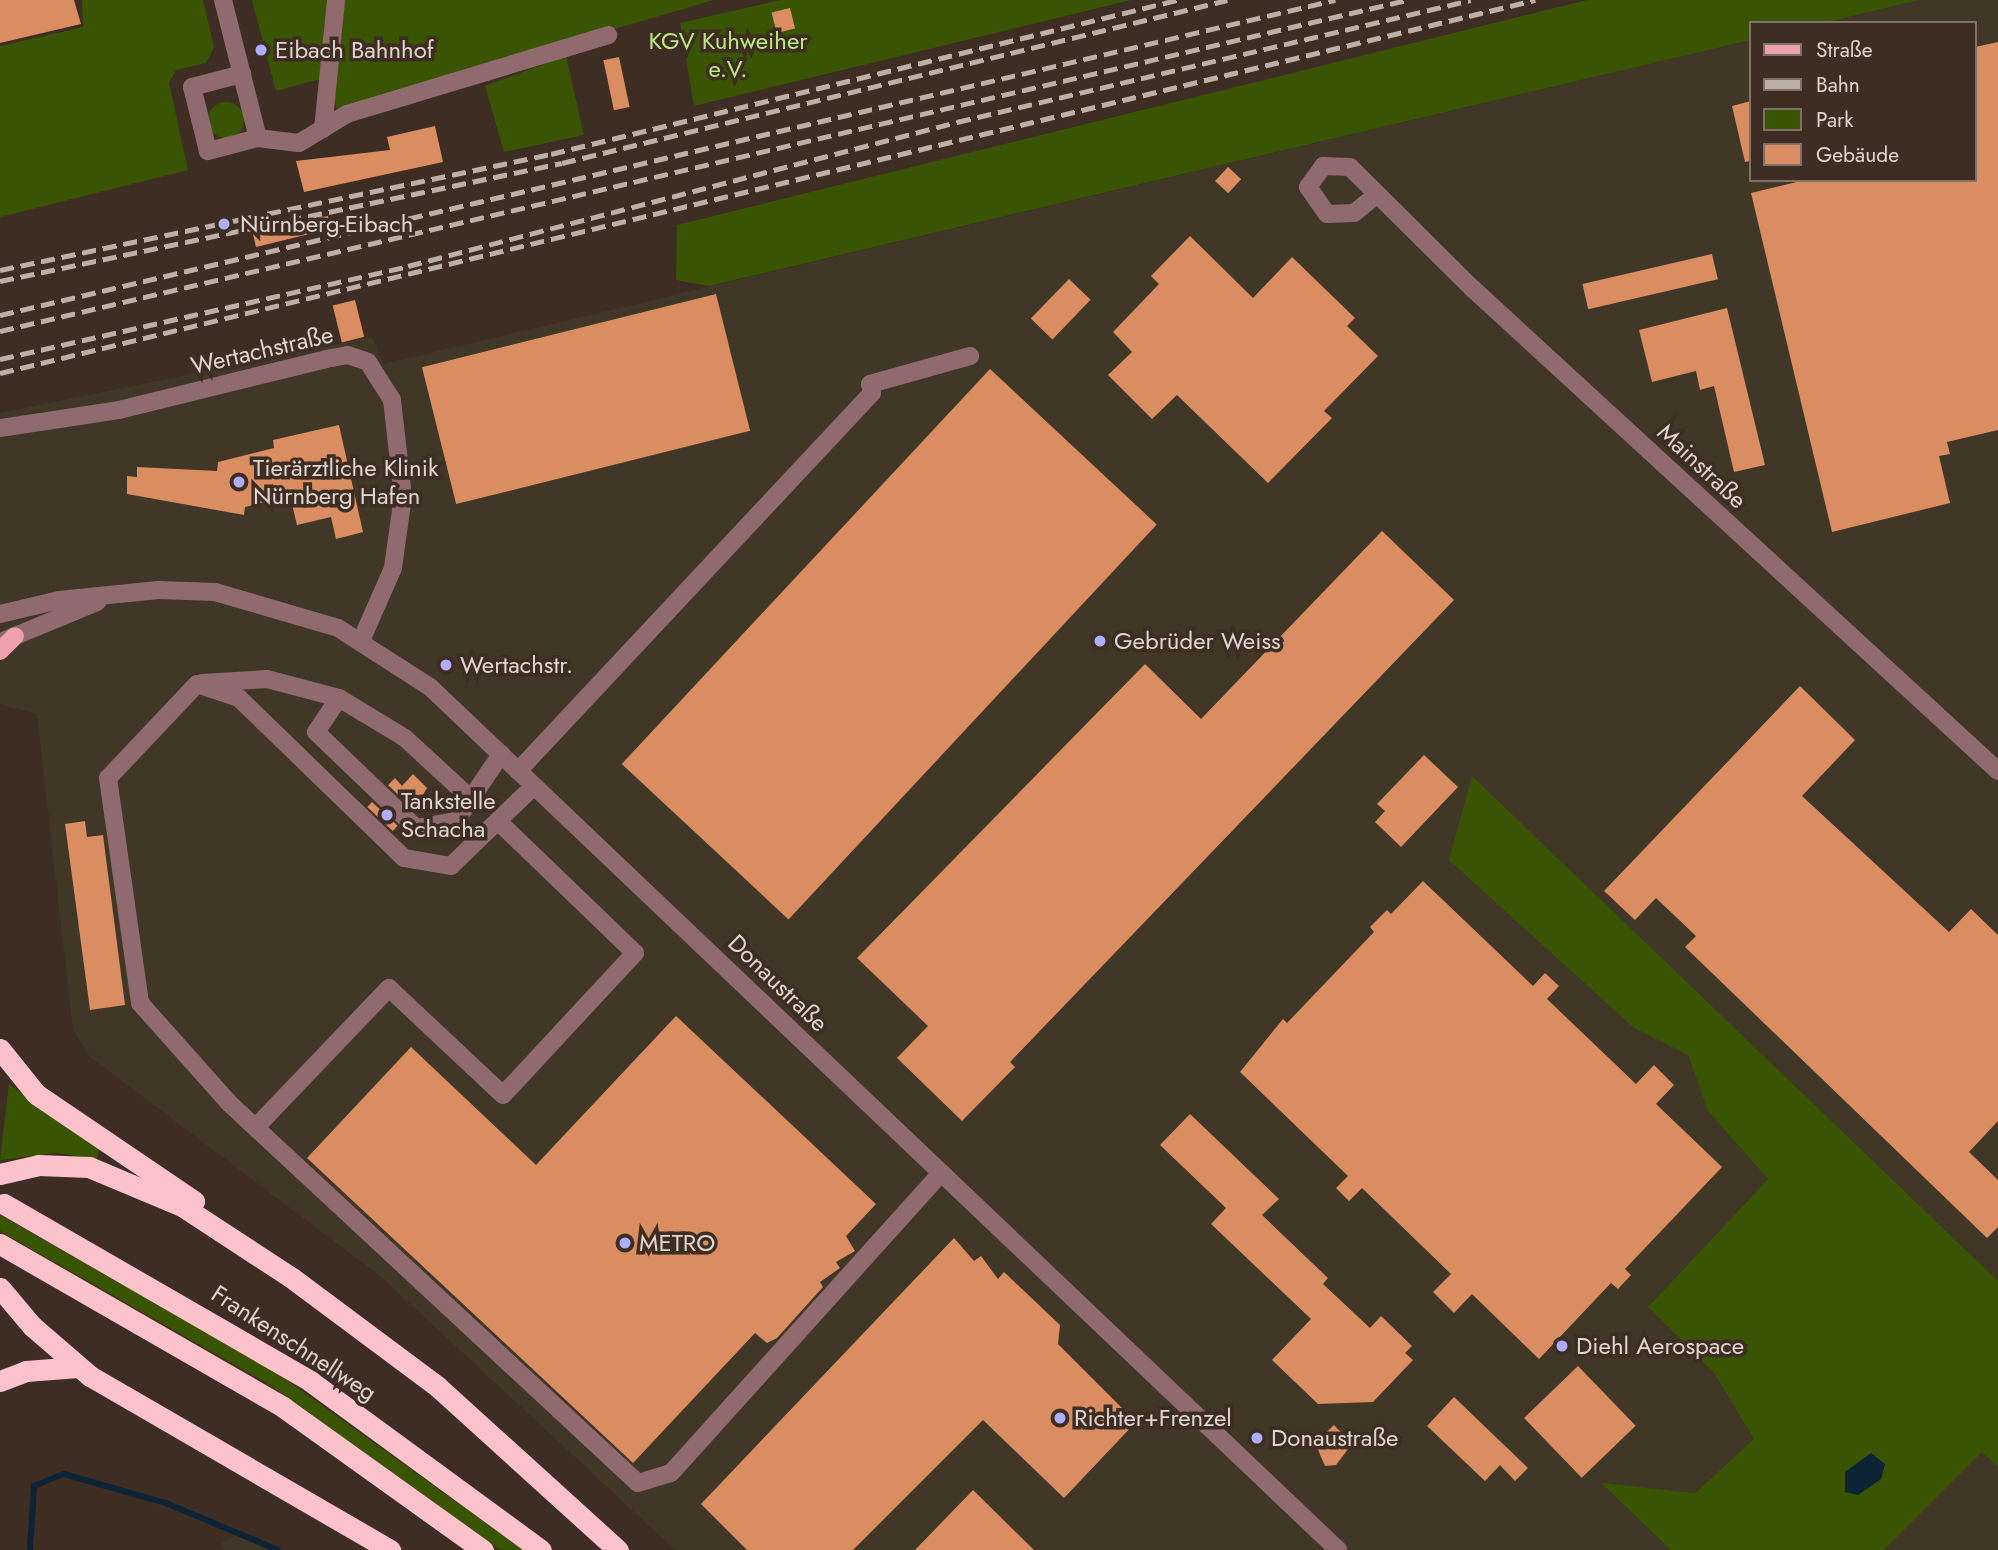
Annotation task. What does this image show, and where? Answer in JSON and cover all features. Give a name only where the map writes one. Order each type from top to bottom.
[{"type":"highway","points":[[0,1049],[36,1094],[171,1182],[252,1250],[438,1387],[618,1550]]},
{"type":"highway","points":[[0,1174],[60,1164],[117,1174],[252,1250]]},
{"type":"highway","name":"Frankenschnellweg","points":[[4,1204],[310,1381],[541,1550]]},
{"type":"highway","points":[[0,1244],[283,1407],[483,1550]]},
{"type":"highway","points":[[0,1288],[78,1367],[390,1550]]},
{"type":"highway","points":[[0,1381],[26,1371],[78,1367]]},
{"type":"main road","points":[[0,651],[7,639]]},
{"type":"street","points":[[223,0],[258,138]]},
{"type":"street","points":[[323,129],[336,0]]},
{"type":"street","points":[[242,74],[192,87],[208,151],[258,138],[299,143],[347,114],[608,35]]},
{"type":"street","name":"Mainstraße","points":[[1375,195],[1998,771]]},
{"type":"street","name":"Wertachstraße","points":[[0,428],[119,410],[348,355],[368,362],[392,400],[403,496],[389,580],[360,641]]},
{"type":"street","points":[[519,771],[872,393],[870,384],[970,356]]},
{"type":"street","name":"Donaustraße","points":[[0,614],[159,590],[263,601],[360,641],[430,687],[1338,1550]]},
{"type":"street","name":"Donaustraße","points":[[7,639],[113,595]]},
{"type":"street","points":[[469,797],[405,738],[339,698],[267,679],[197,684],[108,778],[140,1003],[229,1103],[257,1126],[638,1483],[671,1473],[941,1173]]},
{"type":"street","points":[[197,684],[239,698],[404,858],[451,866],[534,786]]},
{"type":"street","points":[[339,698],[316,732],[416,828],[456,821],[469,797],[501,754]]},
{"type":"street","points":[[257,1126],[389,988],[503,1095],[635,953],[498,821]]},
{"type":"shaded area","points":[[1919,0],[1998,0],[1998,1281],[1472,777],[1634,1028],[1688,1055],[1708,1111],[1768,1179],[1648,1307],[1715,1374],[1754,1439],[1695,1493],[1602,1484],[1671,1550],[675,1550],[379,1275],[90,1057],[73,1030],[37,714],[0,704],[0,413],[372,337],[383,364],[1750,40],[1750,182],[1977,182],[1977,21],[1831,21]]},
{"type":"shaded area","points":[[1983,1451],[1998,1467],[1998,1550],[1884,1550]]},
{"type":"shaded area","points":[[237,1536],[268,1550],[224,1550],[220,1543]]},
{"type":"green space","points":[[82,0],[203,0],[214,47],[206,63],[176,70],[169,83],[188,170],[0,217],[0,46],[83,27]]},
{"type":"green space","points":[[252,0],[714,0],[337,110],[328,77],[276,91]]},
{"type":"green space","name":"KGV Kuhweiher e.V.","points":[[780,0],[1131,0],[694,106],[680,23]]},
{"type":"green space","points":[[1587,0],[1919,0],[1831,21],[1750,21],[1750,40],[709,286],[676,280],[677,225]]},
{"type":"green space","points":[[566,56],[584,135],[504,152],[485,86]]},
{"type":"green space","points":[[226,102],[239,107],[244,120],[239,133],[226,138],[213,133],[208,120],[213,107]]},
{"type":"green space","points":[[1472,776],[1998,1281],[1998,1467],[1982,1452],[1884,1550],[1671,1550],[1601,1483],[1695,1493],[1754,1439],[1715,1374],[1648,1307],[1768,1179],[1708,1111],[1688,1055],[1634,1028],[1449,860]]},
{"type":"green space","points":[[9,1084],[99,1149],[97,1159],[56,1153],[0,1160]]},
{"type":"green space","points":[[0,1215],[277,1373],[523,1550],[501,1550],[270,1385],[0,1231]]},
{"type":"water","points":[[1871,1453],[1885,1464],[1881,1479],[1858,1495],[1845,1492],[1845,1472]]},
{"type":"building","points":[[0,0],[74,0],[81,24],[0,43]]},
{"type":"building","points":[[790,8],[795,28],[777,33],[772,13]]},
{"type":"building","points":[[1998,42],[1998,430],[1947,442],[1950,454],[1939,456],[1950,503],[1832,532],[1751,193],[1797,182],[1977,182],[1977,47]]},
{"type":"building","points":[[619,57],[630,107],[614,110],[603,60]]},
{"type":"building","points":[[1750,101],[1750,161],[1745,162],[1732,106]]},
{"type":"building","points":[[435,126],[443,162],[304,192],[296,161],[390,150],[387,137]]},
{"type":"building","points":[[1228,167],[1241,179],[1228,193],[1215,181]]},
{"type":"building","points":[[328,216],[330,229],[256,247],[252,230]]},
{"type":"building","points":[[1190,236],[1253,298],[1292,257],[1355,318],[1347,326],[1378,356],[1324,411],[1332,418],[1268,483],[1177,395],[1152,419],[1108,375],[1132,352],[1113,332],[1159,284],[1151,276]]},
{"type":"building","points":[[1712,254],[1718,279],[1588,309],[1582,284]]},
{"type":"building","points":[[1069,279],[1091,300],[1052,339],[1031,319]]},
{"type":"building","points":[[716,294],[750,431],[456,504],[422,367]]},
{"type":"building","points":[[355,300],[364,337],[342,342],[333,306]]},
{"type":"building","points":[[1727,308],[1765,465],[1734,472],[1714,386],[1700,390],[1696,371],[1652,382],[1639,330]]},
{"type":"building","points":[[990,369],[1157,524],[788,919],[622,764]]},
{"type":"building","name":"Tierärztliche Klinik Nürnberg Hafen","points":[[339,425],[363,532],[336,539],[331,517],[297,525],[290,496],[245,507],[244,515],[127,494],[127,476],[137,477],[137,467],[217,471],[218,462],[274,448],[273,440]]},
{"type":"building","points":[[1382,531],[1454,600],[1010,1062],[1015,1067],[962,1121],[897,1058],[928,1026],[857,958],[1145,664],[1201,719]]},
{"type":"building","points":[[1800,686],[1855,740],[1802,796],[1949,932],[1971,909],[1998,935],[1998,1121],[1969,1152],[1998,1180],[1998,1227],[1987,1238],[1685,947],[1696,936],[1656,898],[1635,920],[1604,891]]},
{"type":"building","points":[[1424,755],[1458,787],[1401,847],[1375,822],[1385,811],[1377,804]]},
{"type":"building","points":[[413,774],[427,788],[414,810],[388,785],[395,778],[402,786]]},
{"type":"building","points":[[372,802],[398,826],[393,831],[367,807]]},
{"type":"building","points":[[85,821],[87,837],[103,835],[125,1005],[90,1010],[65,824]]},
{"type":"building","points":[[1423,881],[1533,986],[1545,973],[1559,986],[1547,999],[1636,1084],[1654,1065],[1674,1085],[1656,1104],[1722,1167],[1625,1269],[1631,1275],[1618,1289],[1611,1283],[1539,1359],[1472,1294],[1454,1313],[1433,1292],[1451,1274],[1362,1188],[1349,1201],[1336,1188],[1348,1176],[1240,1072],[1283,1019],[1287,1023],[1374,932],[1370,927],[1387,910],[1391,914]]},
{"type":"building","name":"METRO","points":[[676,1016],[876,1204],[846,1236],[855,1251],[836,1262],[840,1268],[820,1282],[823,1287],[777,1338],[767,1343],[755,1333],[633,1463],[307,1158],[411,1047],[536,1165]]},
{"type":"building","points":[[1190,1114],[1279,1199],[1262,1215],[1328,1278],[1323,1284],[1370,1328],[1381,1316],[1412,1346],[1405,1353],[1413,1360],[1373,1402],[1318,1404],[1272,1360],[1311,1319],[1211,1224],[1226,1208],[1160,1145]]},
{"type":"building","points":[[954,1238],[974,1261],[981,1256],[998,1279],[1004,1272],[1060,1325],[1058,1344],[1136,1422],[1064,1498],[983,1420],[853,1550],[747,1550],[701,1504]]},
{"type":"building","points":[[1578,1366],[1636,1426],[1582,1478],[1524,1418]]},
{"type":"building","points":[[1454,1397],[1528,1468],[1515,1481],[1500,1465],[1485,1481],[1427,1426]]},
{"type":"building","points":[[1334,1425],[1352,1444],[1336,1465],[1325,1466],[1315,1443]]},
{"type":"building","points":[[973,1490],[1034,1550],[915,1550]]},
{"type":"waterway","points":[[30,1550],[34,1486],[64,1474],[166,1503],[278,1550]]},
{"type":"railway","points":[[0,270],[551,154],[1177,0]]},
{"type":"railway","points":[[0,281],[562,163],[1227,0]]},
{"type":"railway","points":[[0,315],[1335,0]]},
{"type":"railway","points":[[0,331],[1407,0]]},
{"type":"railway","points":[[0,359],[408,266],[957,122],[1471,0]]},
{"type":"railway","points":[[0,373],[1535,0]]},
{"type":"place","name":"Eibach Bahnhof","points":[[261,50]]},
{"type":"place","name":"Nürnberg-Eibach","points":[[224,224]]},
{"type":"place","name":"Tierärztliche Klinik Nürnberg Hafen","points":[[239,482]]},
{"type":"place","name":"Gebrüder Weiss","points":[[1100,641]]},
{"type":"place","name":"Wertachstr.","points":[[446,665]]},
{"type":"place","name":"Tankstelle Schacha","points":[[387,815]]},
{"type":"place","name":"METRO","points":[[625,1243]]},
{"type":"place","name":"Diehl Aerospace","points":[[1562,1346]]},
{"type":"place","name":"Richter+Frenzel","points":[[1060,1418]]},
{"type":"place","name":"Donaustraße","points":[[1257,1438]]}]
